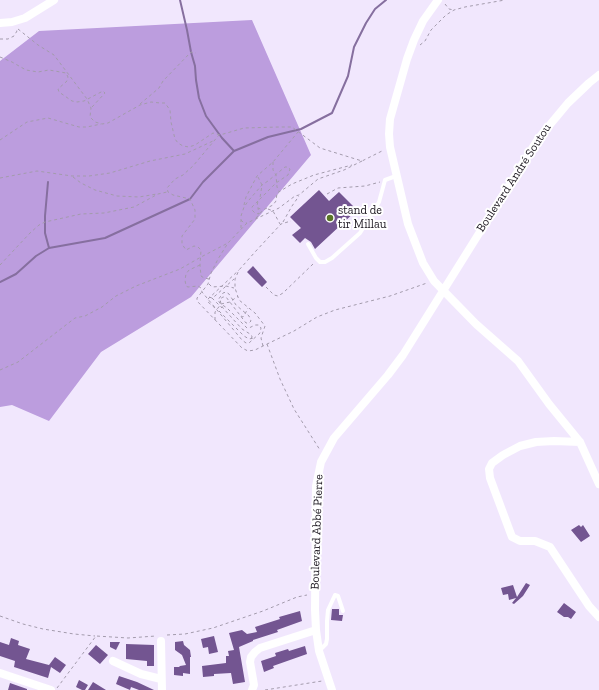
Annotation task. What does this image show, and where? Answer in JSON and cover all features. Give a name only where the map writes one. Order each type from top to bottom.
[{"type":"street","points":[[0,23],[12,22],[25,18],[54,0]]},
{"type":"street","points":[[438,0],[423,21],[406,59],[390,119],[390,147],[408,224],[416,248],[434,281],[476,324],[518,361],[549,404],[580,442],[599,484]]},
{"type":"street","name":"Boulevard André Soutou","points":[[442,290],[538,138],[568,102],[599,76]]},
{"type":"street","name":"Boulevard Abbé Pierre","points":[[332,690],[320,651],[316,630],[316,486],[319,468],[324,455],[341,429],[396,365],[442,290]]},
{"type":"street","points":[[580,442],[536,442],[520,446],[492,463],[489,469],[489,474],[512,537],[520,541],[535,541],[550,547],[585,600],[599,617]]},
{"type":"street","points":[[252,690],[254,685],[250,662],[251,657],[255,652],[260,648],[316,630]]},
{"type":"street","points":[[162,638],[162,690]]},
{"type":"street","points":[[113,661],[141,674],[161,679]]},
{"type":"street","points":[[0,673],[51,690]]},
{"type":"lane","points":[[308,244],[320,262],[325,262],[332,258],[360,233],[379,202],[385,180],[396,176]]},
{"type":"lane","points":[[320,651],[326,644],[328,610],[335,595],[338,596],[343,611]]},
{"type":"path","points":[[442,0],[449,9],[454,10]]},
{"type":"path","points":[[418,47],[425,41],[431,30],[446,15],[454,10],[505,0]]},
{"type":"path","points":[[0,39],[8,39],[14,36],[17,31],[16,28],[54,55],[88,99],[91,108],[90,118],[92,121],[102,124]]},
{"type":"path","points":[[0,140],[27,122],[48,118],[80,127],[102,124],[117,119],[140,105],[159,88],[163,81],[191,52],[196,54]]},
{"type":"path","points":[[0,57],[26,70],[38,72],[49,70],[66,73],[68,77],[67,81],[58,89],[59,92],[72,101],[77,102],[88,99],[103,90],[105,93],[91,108]]},
{"type":"path","points":[[140,105],[151,102],[160,102],[168,106],[175,139],[183,146],[189,147],[195,145],[213,133],[220,134],[244,128],[292,127],[320,148],[362,161]]},
{"type":"path","points":[[241,229],[241,220],[246,197],[257,176],[273,162],[298,131]]},
{"type":"path","points":[[168,192],[167,188],[175,179],[183,175],[192,166],[220,134]]},
{"type":"path","points":[[0,178],[37,171],[72,176],[89,176],[110,173],[156,160],[185,154],[213,141]]},
{"type":"path","points":[[273,211],[273,205],[279,192],[292,184],[314,175],[352,165],[390,147]]},
{"type":"path","points":[[273,162],[273,170],[276,175],[276,183],[279,192]]},
{"type":"path","points":[[352,165],[344,170],[318,180],[284,205],[255,219],[241,229],[228,243],[218,259],[208,284],[196,301],[242,348],[248,351],[255,350],[294,331],[317,317],[335,310],[390,296],[434,281]]},
{"type":"path","points":[[244,207],[253,194],[262,185],[285,167],[288,167],[290,169],[288,174],[276,183],[252,207],[252,210],[255,213],[260,214]]},
{"type":"path","points":[[72,176],[81,183],[95,190],[117,196],[139,197],[168,192],[174,196],[190,199],[195,210],[195,219],[182,236],[182,244],[186,250],[194,246],[201,250],[200,265],[202,276],[210,279]]},
{"type":"path","points":[[257,176],[262,185],[260,199]]},
{"type":"path","points":[[327,194],[338,188],[364,186],[385,180]]},
{"type":"path","points":[[0,264],[30,233],[45,222],[81,214],[104,213],[134,207],[158,194]]},
{"type":"path","points":[[208,299],[239,270],[254,252],[282,224],[299,195]]},
{"type":"path","points":[[258,200],[257,206],[260,214]]},
{"type":"path","points":[[255,219],[264,210],[273,205]]},
{"type":"path","points":[[258,208],[264,210]]},
{"type":"path","points":[[267,208],[273,211],[282,224]]},
{"type":"path","points":[[241,220],[247,224]]},
{"type":"path","points":[[282,224],[290,221]]},
{"type":"path","points":[[0,370],[18,362],[75,318],[85,316],[93,310],[102,307],[116,296],[136,286],[180,269],[228,243]]},
{"type":"path","points":[[266,287],[274,295],[278,296],[314,264],[320,262]]},
{"type":"path","points":[[200,265],[189,270],[186,274],[186,286],[198,286],[201,288],[202,292],[208,299],[208,302],[244,336],[249,339],[255,338]]},
{"type":"path","points":[[212,298],[235,278],[239,270]]},
{"type":"path","points":[[235,278],[235,288],[239,300],[262,320],[265,326],[262,338],[263,346]]},
{"type":"path","points":[[208,284],[212,287],[226,286],[235,288]]},
{"type":"path","points":[[215,296],[226,292],[229,294],[251,319],[251,321],[249,324],[246,323],[226,297],[223,297],[220,299],[220,305],[215,312],[215,321]]},
{"type":"path","points":[[220,305],[218,300],[223,293]]},
{"type":"path","points":[[220,305],[230,302],[238,296]]},
{"type":"path","points":[[209,297],[220,305],[242,328],[250,334],[252,338]]},
{"type":"path","points":[[217,310],[246,343],[249,343],[260,333],[261,328],[259,325],[256,324],[247,328],[227,308],[220,305]]},
{"type":"path","points":[[240,316],[243,317],[248,308]]},
{"type":"path","points":[[267,344],[280,379],[294,409],[324,455]]},
{"type":"path","points":[[0,616],[23,624],[50,630],[96,636],[162,638],[213,628],[263,611],[297,597],[315,595]]},
{"type":"path","points":[[56,690],[96,636]]},
{"type":"path","points":[[265,690],[328,680]]},
{"type":"shaded area","points":[[252,20],[311,155],[191,297],[101,352],[49,421],[12,405],[0,407],[0,61],[39,31]]},
{"type":"building","points":[[319,190],[329,201],[339,192],[357,210],[315,249],[311,242],[305,238],[300,243],[292,235],[301,228],[290,217]]},
{"type":"building","points":[[253,266],[267,282],[262,287],[247,272]]},
{"type":"building","points":[[579,525],[581,527],[583,525],[590,536],[581,542],[571,530]]},
{"type":"building","points":[[526,583],[530,585],[523,596],[514,604],[512,603],[516,598],[509,600],[508,594],[503,595],[501,588],[513,585],[517,597]]},
{"type":"building","points":[[564,603],[576,612],[571,619],[564,617],[557,612]]},
{"type":"building","points":[[332,609],[339,609],[339,615],[343,615],[342,621],[331,620]]},
{"type":"building","points":[[300,611],[302,621],[277,630],[278,632],[253,640],[239,647],[245,682],[233,684],[231,673],[214,674],[214,676],[203,677],[202,666],[226,663],[226,656],[229,656],[228,651],[234,650],[229,633],[242,630],[247,634],[257,632],[255,627],[280,619],[279,617]]},
{"type":"building","points":[[214,636],[218,652],[209,654],[208,647],[203,648],[201,639]]},
{"type":"building","points":[[11,638],[19,641],[18,645],[30,649],[26,659],[49,665],[55,657],[66,665],[60,673],[51,667],[48,678],[14,667],[15,661],[0,656],[0,642],[9,645]]},
{"type":"building","points":[[183,641],[184,645],[190,650],[190,674],[183,673],[183,676],[174,675],[174,667],[186,665],[182,655],[175,650],[175,642]]},
{"type":"building","points":[[110,642],[120,642],[116,650],[110,647]]},
{"type":"building","points":[[126,644],[154,645],[154,666],[147,666],[147,661],[126,659]]},
{"type":"building","points":[[96,645],[108,655],[100,664],[88,654]]},
{"type":"building","points":[[305,646],[307,654],[273,666],[274,668],[264,672],[261,661],[276,656],[275,653],[288,649],[289,651]]},
{"type":"building","points":[[119,676],[154,690],[139,690],[131,687],[130,690],[116,684]]},
{"type":"building","points":[[79,680],[88,685],[85,690],[76,687]]},
{"type":"building","points":[[93,682],[106,690],[88,690]]},
{"type":"building","points":[[10,683],[27,689],[27,690],[8,690]]},
{"type":"waterway","points":[[180,0],[195,66],[199,98],[206,116],[222,138],[234,151]]},
{"type":"waterway","points":[[0,282],[16,274],[36,256],[49,248],[105,238],[190,199],[203,182],[234,151],[268,137],[301,129],[332,113],[348,76],[354,47],[375,9],[386,0]]},
{"type":"waterway","points":[[48,182],[45,233],[49,248]]},
{"type":"place","name":"stand de tir Millau","points":[[330,218]]}]
